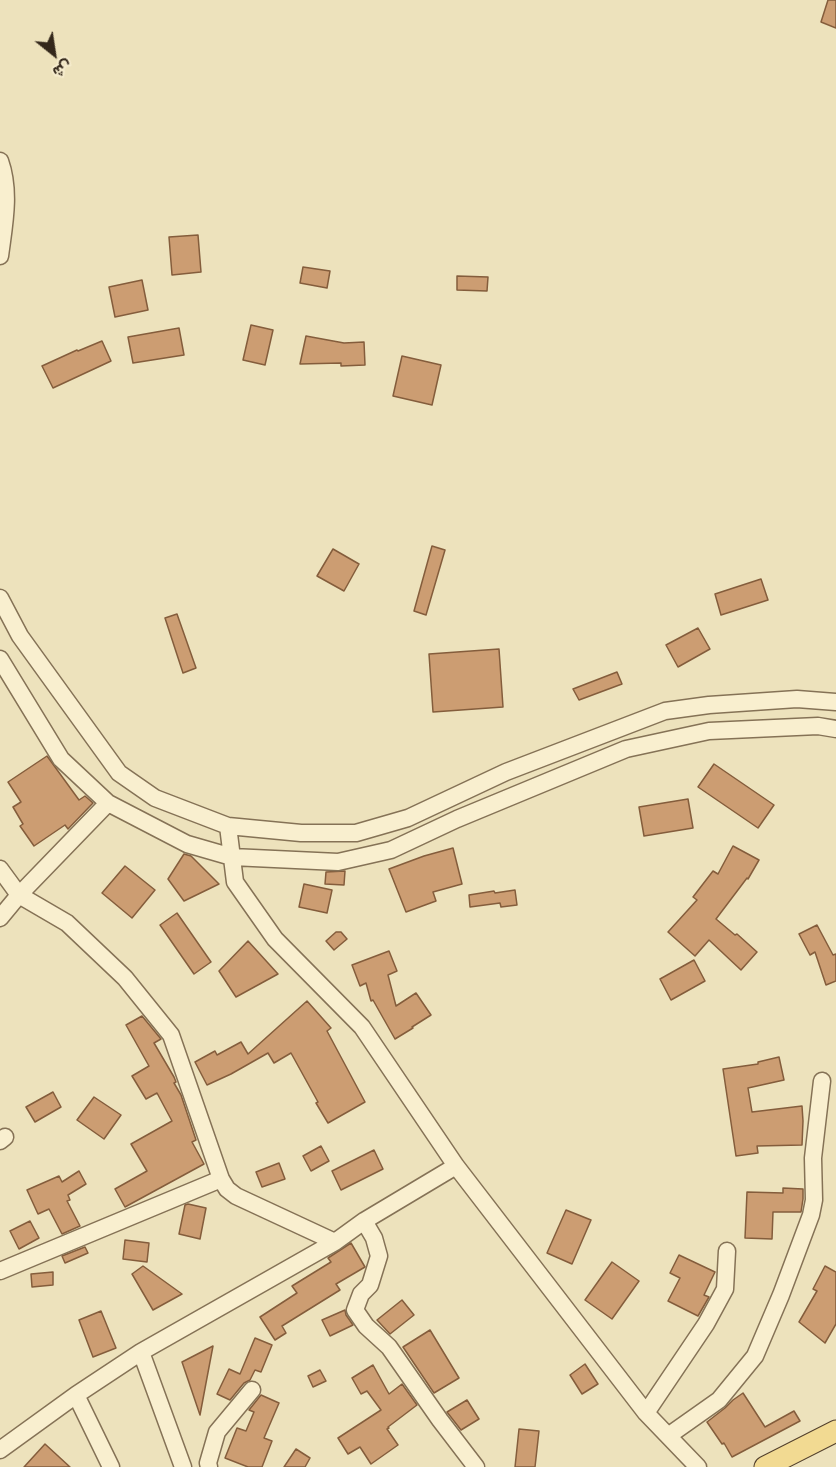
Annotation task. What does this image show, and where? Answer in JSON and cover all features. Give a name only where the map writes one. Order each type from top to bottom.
[{"type":"main road","points":[[765,1467],[836,1431]]},
{"type":"street","points":[[0,161],[7,205],[0,256]]},
{"type":"street","points":[[0,598],[20,636],[119,773],[155,798],[228,826],[301,833],[356,833],[408,818],[506,771],[665,711],[709,705],[797,699],[836,702]]},
{"type":"street","points":[[0,660],[61,759],[108,802],[187,844],[232,857],[338,862],[391,850],[457,819],[626,749],[709,731],[818,726],[836,729]]},
{"type":"street","points":[[0,918],[108,802]]},
{"type":"street","points":[[228,826],[235,882],[275,939],[362,1027],[456,1166],[646,1413],[698,1467]]},
{"type":"street","points":[[0,868],[19,895],[67,923],[125,978],[171,1035],[220,1179],[227,1189],[236,1196],[335,1242]]},
{"type":"street","points":[[668,1436],[719,1401],[755,1356],[812,1215],[813,1158],[822,1081]]},
{"type":"street","points":[[0,1450],[141,1352],[335,1242],[364,1221],[456,1166]]},
{"type":"street","points":[[0,1271],[220,1179]]},
{"type":"street","points":[[364,1221],[374,1238],[379,1256],[369,1285],[361,1294],[355,1310],[366,1326],[389,1347],[476,1467]]},
{"type":"street","points":[[646,1413],[706,1324],[725,1289],[727,1251]]},
{"type":"street","points":[[141,1352],[183,1467]]},
{"type":"street","points":[[209,1467],[208,1463],[217,1432],[252,1390]]},
{"type":"street","points":[[76,1395],[111,1467]]},
{"type":"building","points":[[828,0],[836,0],[836,28],[821,22]]},
{"type":"building","points":[[198,235],[201,272],[172,275],[169,237]]},
{"type":"building","points":[[303,267],[330,271],[327,288],[300,283]]},
{"type":"building","points":[[457,276],[488,277],[487,291],[457,290]]},
{"type":"building","points":[[142,280],[148,310],[115,317],[109,287]]},
{"type":"building","points":[[251,325],[273,330],[265,365],[243,360]]},
{"type":"building","points":[[179,328],[184,355],[133,363],[128,337]]},
{"type":"building","points":[[306,336],[344,343],[364,342],[365,365],[300,364]]},
{"type":"building","points":[[102,341],[111,361],[53,388],[42,366]]},
{"type":"building","points":[[402,356],[441,365],[432,405],[393,396]]},
{"type":"building","points":[[432,546],[445,550],[426,615],[414,611]]},
{"type":"building","points":[[333,549],[359,564],[344,591],[317,576]]},
{"type":"building","points":[[761,579],[768,600],[721,615],[715,594]]},
{"type":"building","points":[[177,614],[196,668],[183,673],[165,618]]},
{"type":"building","points":[[698,628],[710,649],[678,667],[666,645]]},
{"type":"building","points":[[499,649],[503,707],[433,712],[429,654]]},
{"type":"building","points":[[617,672],[622,684],[579,700],[573,689]]},
{"type":"building","points":[[47,756],[79,800],[85,796],[93,803],[68,829],[65,825],[34,846],[20,826],[23,824],[13,807],[21,802],[8,782]]},
{"type":"building","points":[[714,764],[774,805],[758,828],[698,787]]},
{"type":"building","points":[[688,799],[693,828],[644,836],[639,807]]},
{"type":"building","points":[[733,846],[759,860],[748,879],[716,919],[757,952],[741,970],[709,940],[695,956],[668,932],[697,900],[693,897],[713,871],[718,874]]},
{"type":"building","points":[[453,848],[462,884],[433,892],[436,901],[406,912],[389,869]]},
{"type":"building","points":[[184,854],[191,856],[219,884],[184,901],[168,879]]},
{"type":"building","points":[[125,866],[155,890],[132,918],[102,893]]},
{"type":"building","points":[[345,871],[344,885],[325,884],[326,872]]},
{"type":"building","points":[[304,884],[332,890],[327,913],[299,907]]},
{"type":"building","points":[[515,890],[517,905],[501,907],[500,903],[470,907],[469,895]]},
{"type":"building","points":[[177,913],[211,962],[194,974],[160,925]]},
{"type":"building","points":[[817,925],[833,955],[836,954],[836,981],[826,985],[815,952],[810,955],[799,934]]},
{"type":"building","points":[[336,932],[341,932],[347,939],[334,950],[326,941]]},
{"type":"building","points":[[248,941],[278,974],[236,997],[219,971]]},
{"type":"building","points":[[389,951],[397,971],[388,975],[396,1006],[416,993],[431,1015],[395,1039],[373,1000],[371,1001],[366,983],[360,986],[352,965]]},
{"type":"building","points":[[694,960],[705,981],[671,1000],[660,979]]},
{"type":"building","points":[[307,1001],[331,1028],[327,1031],[365,1102],[328,1123],[291,1053],[274,1063],[268,1053],[207,1085],[195,1062],[215,1051],[217,1055],[241,1042],[248,1054]]},
{"type":"building","points":[[142,1016],[161,1039],[154,1043],[174,1077],[176,1082],[174,1083],[181,1095],[196,1140],[192,1142],[204,1164],[125,1207],[115,1189],[147,1171],[131,1144],[172,1121],[157,1093],[146,1099],[132,1076],[149,1066],[126,1025]]},
{"type":"building","points":[[779,1057],[784,1080],[748,1088],[752,1112],[802,1106],[802,1145],[757,1146],[758,1153],[736,1156],[723,1069],[758,1064],[758,1062]]},
{"type":"building","points":[[53,1092],[61,1107],[35,1122],[26,1107]]},
{"type":"building","points":[[94,1097],[121,1115],[104,1139],[77,1120]]},
{"type":"building","points":[[321,1146],[329,1161],[311,1171],[303,1156]]},
{"type":"building","points":[[374,1150],[383,1169],[341,1190],[332,1171]]},
{"type":"building","points":[[279,1163],[285,1179],[262,1187],[256,1172]]},
{"type":"building","points":[[79,1171],[86,1184],[68,1195],[70,1200],[67,1201],[80,1226],[62,1234],[49,1209],[38,1214],[27,1190],[59,1176],[62,1182]]},
{"type":"building","points":[[783,1188],[803,1189],[801,1212],[773,1212],[772,1239],[745,1238],[747,1192],[783,1193]]},
{"type":"building","points":[[185,1205],[206,1208],[200,1239],[179,1234]]},
{"type":"building","points":[[566,1210],[591,1220],[572,1264],[547,1253]]},
{"type":"building","points":[[30,1221],[39,1238],[19,1249],[10,1231]]},
{"type":"building","points":[[125,1240],[149,1243],[147,1262],[123,1259]]},
{"type":"building","points":[[351,1243],[365,1267],[336,1284],[340,1290],[282,1326],[286,1333],[275,1340],[260,1317],[297,1293],[292,1286],[331,1262],[328,1258]]},
{"type":"building","points":[[85,1247],[88,1253],[65,1263],[62,1256]]},
{"type":"building","points":[[679,1255],[715,1272],[704,1295],[709,1297],[698,1316],[668,1301],[680,1278],[670,1273]]},
{"type":"building","points":[[612,1262],[639,1281],[612,1319],[585,1300]]},
{"type":"building","points":[[143,1266],[182,1294],[153,1310],[132,1274]]},
{"type":"building","points":[[825,1266],[836,1272],[836,1324],[825,1343],[799,1322],[817,1291],[813,1289]]},
{"type":"building","points":[[53,1272],[53,1285],[32,1287],[31,1274]]},
{"type":"building","points":[[402,1300],[414,1315],[390,1334],[377,1320]]},
{"type":"building","points":[[345,1310],[353,1325],[330,1336],[322,1320]]},
{"type":"building","points":[[101,1311],[116,1348],[93,1357],[79,1320]]},
{"type":"building","points":[[430,1330],[459,1378],[434,1393],[403,1347]]},
{"type":"building","points":[[255,1338],[272,1345],[261,1372],[255,1370],[250,1380],[244,1383],[230,1400],[217,1394],[229,1369],[240,1374]]},
{"type":"building","points":[[213,1346],[206,1383],[200,1415],[182,1362]]},
{"type":"building","points":[[585,1364],[598,1384],[582,1394],[570,1375]]},
{"type":"building","points":[[373,1365],[389,1394],[402,1384],[417,1405],[387,1429],[398,1445],[371,1464],[360,1447],[348,1454],[338,1438],[381,1410],[367,1391],[361,1394],[352,1378]]},
{"type":"building","points":[[320,1370],[326,1381],[313,1387],[308,1376]]},
{"type":"building","points":[[743,1393],[765,1427],[794,1411],[800,1421],[732,1457],[707,1422]]},
{"type":"building","points":[[261,1395],[279,1403],[264,1438],[272,1441],[262,1467],[248,1467],[225,1458],[237,1428],[246,1431],[254,1412],[249,1410]]},
{"type":"building","points":[[467,1400],[479,1419],[461,1430],[447,1412]]},
{"type":"building","points":[[519,1429],[539,1431],[535,1467],[515,1467]]},
{"type":"building","points":[[45,1444],[70,1467],[24,1467]]},
{"type":"building","points":[[296,1449],[310,1458],[305,1467],[284,1467]]}]
